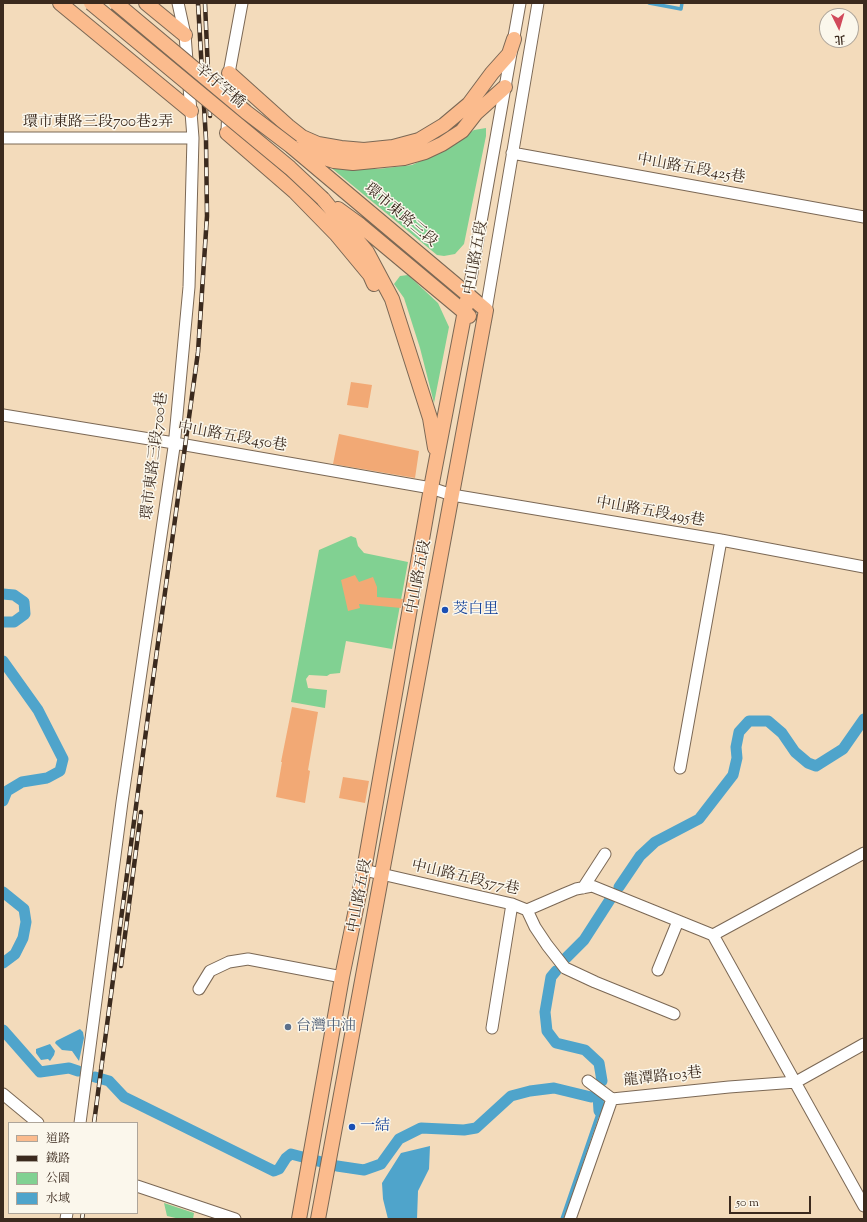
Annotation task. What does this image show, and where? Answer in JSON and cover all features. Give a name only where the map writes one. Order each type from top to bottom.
[{"type":"main road","points":[[60,3],[191,111]]},
{"type":"main road","name":"辛仔罕橋","points":[[91,3],[290,168],[323,199]]},
{"type":"main road","name":"辛仔罕橋","points":[[116,3],[246,112],[292,147]]},
{"type":"main road","points":[[146,3],[185,35]]},
{"type":"main road","points":[[229,73],[302,137],[318,144],[341,148],[364,150],[393,147],[419,140],[444,125],[469,104],[492,73],[509,54],[514,39]]},
{"type":"main road","points":[[292,147],[334,161],[353,163],[404,158],[425,152],[442,144],[462,131],[476,112],[505,86]]},
{"type":"main road","points":[[227,133],[295,192],[336,234],[370,275],[404,336]]},
{"type":"main road","name":"環市東路三段","points":[[292,147],[486,310]]},
{"type":"main road","points":[[323,199],[360,225],[482,328]]},
{"type":"main road","points":[[323,199],[367,252],[392,299],[430,418],[437,458]]},
{"type":"main road","name":"中山路五段","points":[[298,1219],[342,977],[364,870],[431,488],[468,295]]},
{"type":"main road","name":"中山路五段","points":[[318,1219],[486,310]]},
{"type":"street","name":"環市東路三段700巷","points":[[80,1122],[122,802],[174,443],[189,287],[193,138],[185,35],[178,3]]},
{"type":"street","points":[[227,133],[229,73],[242,3]]},
{"type":"street","name":"中山路五段","points":[[468,295],[520,3]]},
{"type":"street","name":"中山路五段","points":[[486,310],[538,3]]},
{"type":"street","name":"環市東路三段700巷2弄","points":[[3,138],[193,138]]},
{"type":"street","name":"中山路五段425巷","points":[[512,153],[864,217]]},
{"type":"street","name":"中山路五段450巷","points":[[3,415],[431,488]]},
{"type":"street","name":"中山路五段495巷","points":[[431,488],[452,495],[721,540],[864,567]]},
{"type":"street","points":[[680,768],[721,540]]},
{"type":"street","points":[[864,853],[713,936],[864,1206]]},
{"type":"street","points":[[583,888],[605,854]]},
{"type":"street","name":"中山路五段577巷","points":[[364,870],[512,904],[527,910],[564,894],[592,886],[713,936]]},
{"type":"street","points":[[492,1028],[512,904]]},
{"type":"street","points":[[527,910],[535,927],[565,968],[595,982],[674,1014]]},
{"type":"street","points":[[658,970],[678,921]]},
{"type":"street","points":[[200,990],[210,971],[229,962],[248,959],[342,977]]},
{"type":"street","name":"龍潭路103巷","points":[[570,1219],[612,1099],[796,1082],[864,1044]]},
{"type":"street","points":[[588,1081],[612,1099]]},
{"type":"street","points":[[3,1095],[37,1122]]},
{"type":"street","points":[[138,1186],[235,1219]]},
{"type":"green space","points":[[486,128],[486,136],[464,244],[455,254],[444,256],[437,255],[329,166],[378,169],[412,165],[442,151],[474,130]]},
{"type":"green space","points":[[408,275],[438,303],[449,327],[434,403],[420,348],[404,298],[394,284],[400,276]]},
{"type":"green space","points":[[351,536],[356,538],[358,546],[364,553],[408,562],[392,649],[346,641],[340,673],[330,674],[327,676],[309,675],[306,679],[308,688],[327,690],[325,708],[291,702],[319,550]]},
{"type":"green space","points":[[164,1203],[194,1213],[193,1219],[180,1219],[167,1216]]},
{"type":"water","points":[[80,1029],[83,1032],[84,1038],[79,1061],[72,1051],[62,1050],[55,1043],[56,1041]]},
{"type":"water","points":[[50,1044],[55,1051],[54,1055],[50,1061],[48,1059],[41,1060],[36,1053],[36,1049]]},
{"type":"water","points":[[430,1146],[429,1169],[418,1191],[417,1219],[388,1219],[383,1199],[382,1183],[401,1153]]},
{"type":"building","points":[[351,382],[372,385],[368,408],[347,405]]},
{"type":"building","points":[[339,434],[419,451],[415,478],[333,464]]},
{"type":"building","points":[[355,575],[359,582],[373,577],[377,587],[377,597],[403,599],[401,608],[359,604],[360,608],[348,611],[341,580]]},
{"type":"building","points":[[292,707],[318,712],[308,770],[310,771],[305,803],[276,797],[281,762]]},
{"type":"building","points":[[343,777],[369,781],[365,803],[339,798]]},
{"type":"waterway","points":[[649,3],[681,9],[682,3]]},
{"type":"waterway","points":[[3,594],[14,595],[24,602],[25,614],[14,622],[3,622]]},
{"type":"waterway","points":[[3,661],[38,710],[63,759],[60,771],[47,778],[22,782],[7,791],[3,801]]},
{"type":"waterway","points":[[619,887],[640,856],[655,842],[699,819],[733,775],[737,758],[736,747],[739,732],[749,721],[768,721],[782,733],[795,752],[808,763],[816,766],[843,749],[864,719]]},
{"type":"waterway","points":[[3,892],[24,909],[26,922],[23,938],[15,954],[3,963]]},
{"type":"waterway","points":[[566,958],[584,940],[613,895]]},
{"type":"waterway","points":[[556,971],[551,977],[545,1012],[547,1031],[556,1043],[585,1050],[599,1063],[602,1081]]},
{"type":"waterway","points":[[3,1030],[40,1072],[69,1068],[78,1071]]},
{"type":"waterway","points":[[95,1077],[109,1081],[124,1097],[274,1171],[279,1169],[286,1158],[291,1154],[337,1166],[364,1170],[381,1164],[399,1139],[421,1128],[464,1130],[476,1128],[511,1096],[530,1091],[554,1088],[591,1097],[598,1095]]},
{"type":"waterway","points":[[598,1096],[599,1111]]},
{"type":"waterway","points":[[562,1219],[599,1111]]},
{"type":"railway","points":[[94,1122],[198,352],[207,216],[206,140],[198,3]]},
{"type":"railway","points":[[205,3],[210,116]]},
{"type":"railway","points":[[121,966],[141,812]]},
{"type":"railway","points":[[82,1219],[83,1214]]},
{"type":"place","name":"茭白里","points":[[445,610]]},
{"type":"place","name":"台灣中油","points":[[288,1027]]},
{"type":"place","name":"一結","points":[[352,1127]]}]
